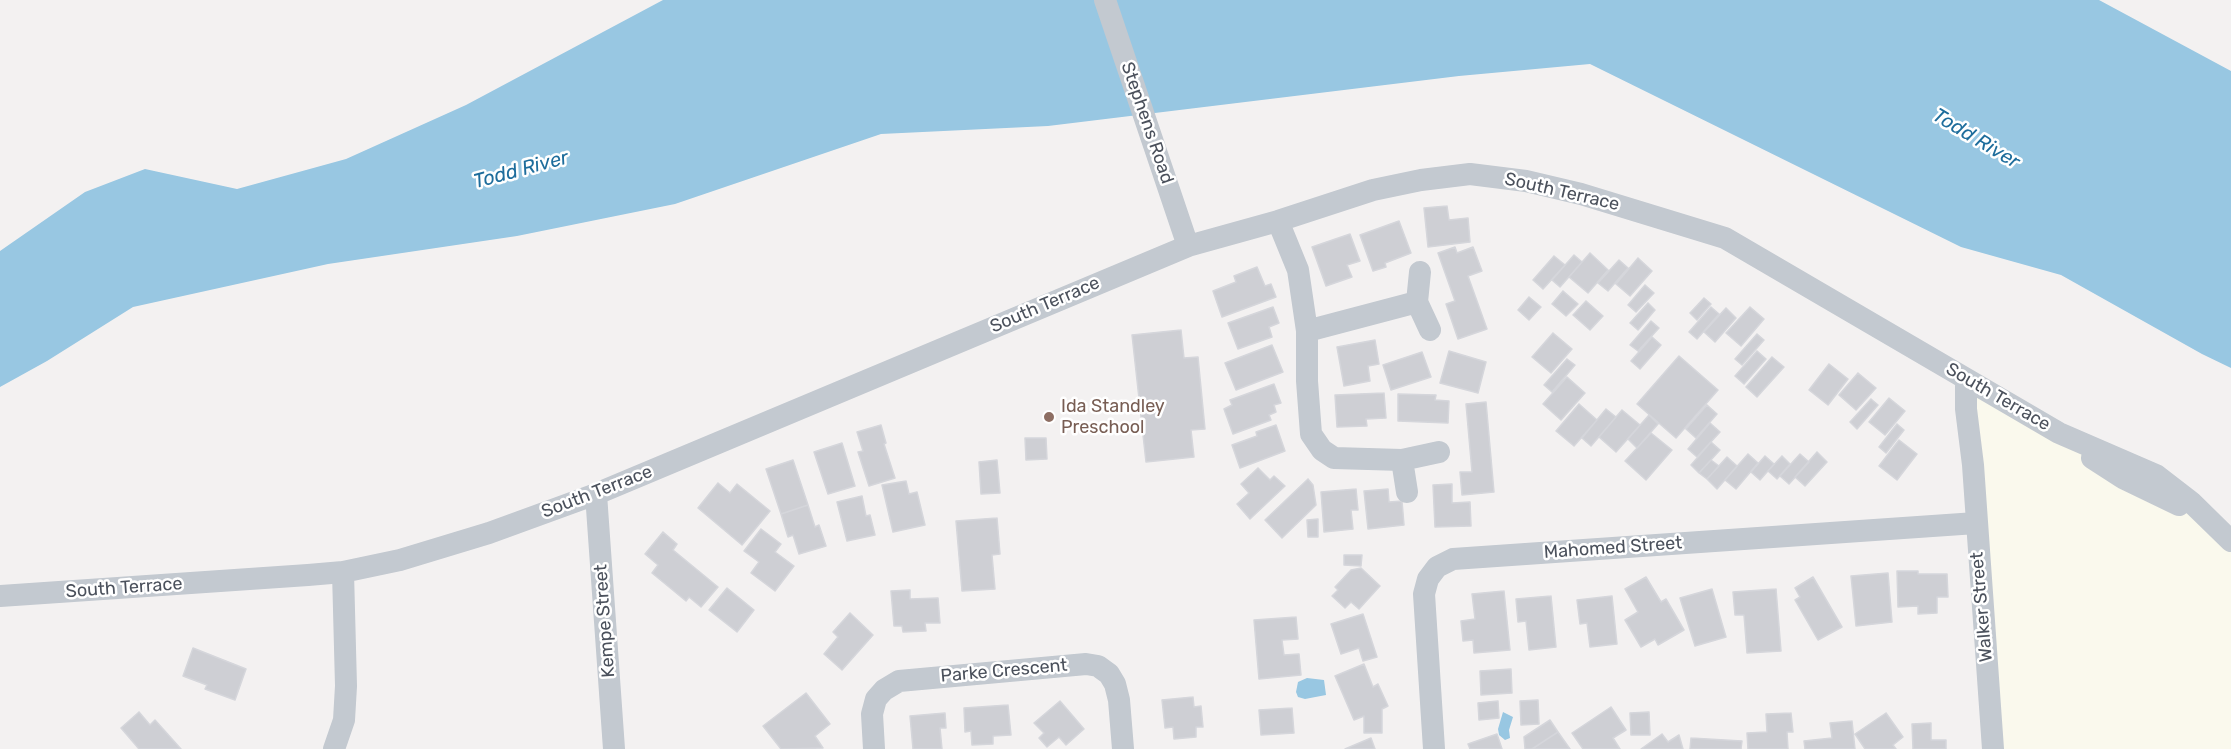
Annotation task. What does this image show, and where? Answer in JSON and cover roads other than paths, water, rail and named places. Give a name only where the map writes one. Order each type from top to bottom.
[{"type":"street","name":"Stephens Road","points":[[1105,0],[1188,246]]},
{"type":"street","name":"South Terrace","points":[[0,596],[343,572],[400,561],[489,533],[596,494],[1188,246],[1278,221],[1373,190],[1421,180],[1470,174],[1526,181],[1626,207],[1725,238],[2059,433],[2101,465],[2182,507],[2213,532],[2231,542]]},
{"type":"street","points":[[1278,221],[1298,270],[1307,331],[1307,381],[1311,434],[1322,450],[1334,458],[1402,460],[1439,452]]},
{"type":"street","points":[[1420,272],[1417,302],[1430,330]]},
{"type":"street","points":[[1307,331],[1417,302]]},
{"type":"street","name":"Walker Street","points":[[1975,384],[1978,414],[1973,465],[1976,523],[1994,749]]},
{"type":"street","points":[[1402,460],[1407,492]]},
{"type":"street","name":"Kempe Street","points":[[596,494],[614,749]]},
{"type":"street","name":"Mahomed Street","points":[[1434,749],[1424,594],[1428,579],[1437,567],[1453,559],[1976,523]]},
{"type":"street","points":[[334,749],[344,720],[346,686],[343,572]]},
{"type":"street","name":"Parke Crescent","points":[[874,749],[872,714],[876,699],[884,690],[899,681],[1086,664],[1098,666],[1109,674],[1115,684],[1119,700],[1123,749]]},
{"type":"water","name":"Todd River","points":[[663,0],[2099,0],[2231,71],[2231,368],[2061,275],[1961,247],[1590,64],[1459,76],[1048,126],[881,134],[675,204],[517,236],[328,264],[133,307],[47,361],[0,387],[0,251],[85,192],[145,169],[237,189],[346,159],[466,105]]},
{"type":"water","points":[[1307,678],[1324,680],[1326,695],[1305,699],[1298,697],[1296,692],[1298,682]]},
{"type":"water","points":[[1503,712],[1513,717],[1509,730],[1510,738],[1505,740],[1499,735],[1498,729]]},
{"type":"place","name":"Ida Standley Preschool","points":[[1049,417]]}]
